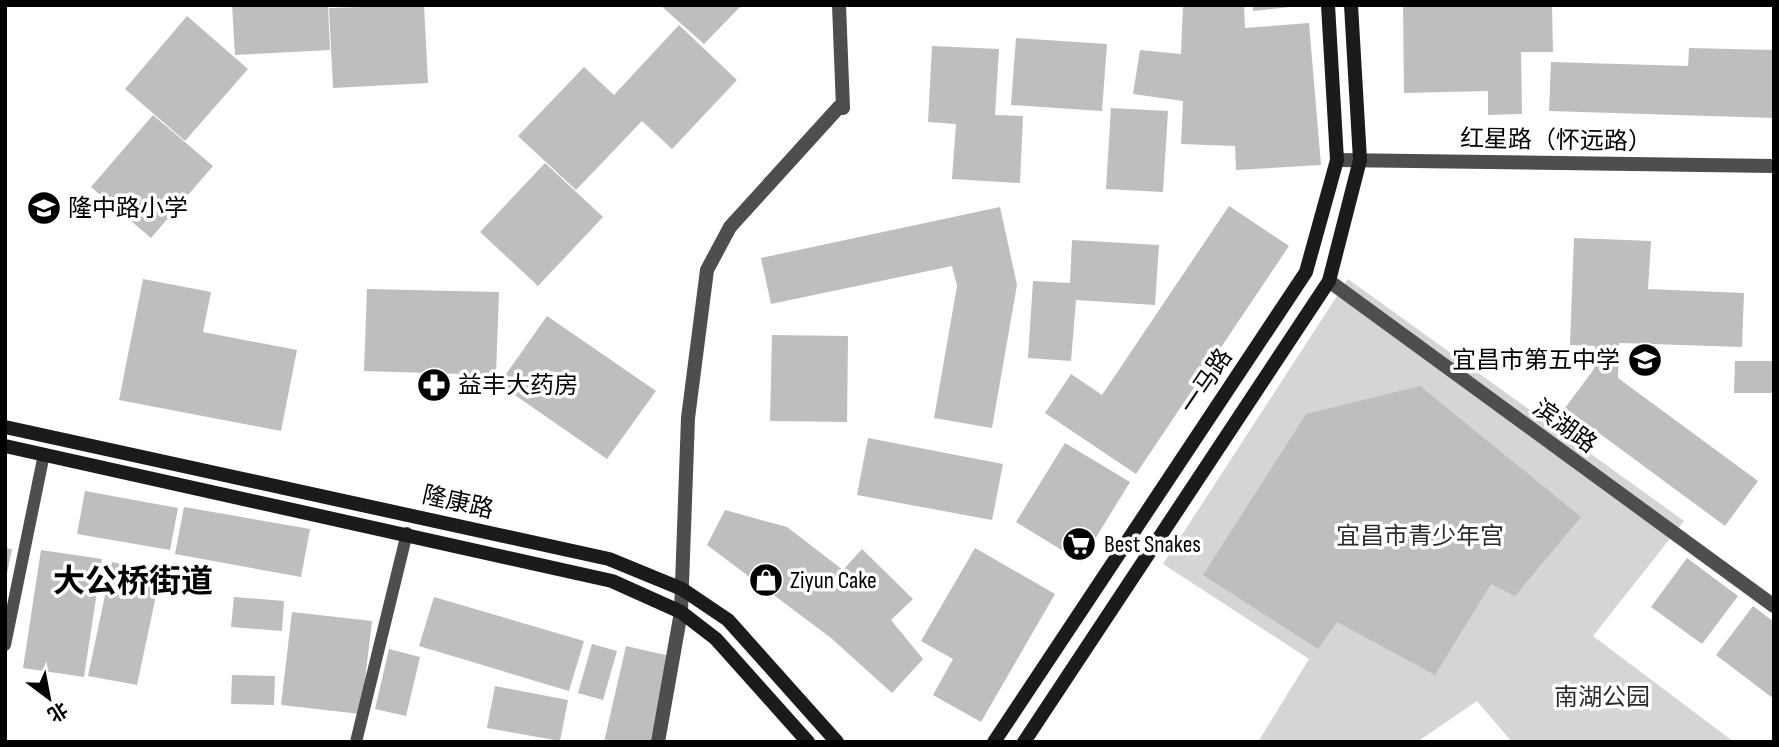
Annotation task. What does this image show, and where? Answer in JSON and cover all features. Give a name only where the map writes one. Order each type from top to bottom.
[{"type":"main road","name":"一马路","points":[[993,742],[1306,272],[1337,160],[1328,5]]},
{"type":"main road","name":"一马路","points":[[1024,742],[1329,281],[1360,160],[1351,5]]},
{"type":"main road","name":"隆康路","points":[[5,427],[609,559],[682,589],[727,620],[837,742]]},
{"type":"main road","name":"隆康路","points":[[5,446],[407,533],[611,581],[681,612],[716,639],[808,742]]},
{"type":"street","points":[[658,742],[681,612],[688,418],[707,270],[730,227],[839,107],[843,108],[839,5]]},
{"type":"street","name":"红星路（怀远路）","points":[[1337,160],[1774,166]]},
{"type":"street","name":"滨湖路","points":[[1329,281],[1774,606]]},
{"type":"lane","points":[[5,645],[44,454]]},
{"type":"lane","points":[[356,742],[407,533]]},
{"type":"green space","name":"宜昌市青少年宫","points":[[1348,279],[1684,521],[1593,636],[1734,742],[1512,742],[1477,701],[1417,742],[1258,742],[1309,659],[1163,564]]},
{"type":"building","points":[[232,5],[328,5],[330,50],[235,55]]},
{"type":"building","points":[[424,5],[428,83],[333,88],[329,8]]},
{"type":"building","points":[[660,5],[742,5],[704,44]]},
{"type":"building","points":[[1183,5],[1244,5],[1245,28],[1309,23],[1321,165],[1236,170],[1235,146],[1181,144],[1183,101],[1133,94],[1140,50],[1181,54]]},
{"type":"building","points":[[1253,5],[1290,5],[1290,7],[1253,11]]},
{"type":"building","points":[[1403,5],[1552,5],[1553,52],[1521,52],[1522,114],[1488,115],[1488,91],[1404,93]]},
{"type":"building","points":[[187,16],[248,69],[185,141],[125,89]]},
{"type":"building","points":[[679,25],[737,80],[672,149],[642,121],[576,190],[518,136],[584,67],[614,95]]},
{"type":"building","points":[[1016,38],[1107,44],[1102,111],[1011,105]]},
{"type":"building","points":[[932,46],[999,49],[995,115],[1023,116],[1020,183],[952,179],[956,124],[928,122]]},
{"type":"building","points":[[1689,48],[1774,50],[1774,118],[1549,111],[1551,62],[1688,66]]},
{"type":"building","points":[[1111,108],[1168,111],[1163,192],[1106,189]]},
{"type":"building","points":[[153,115],[213,166],[151,238],[91,187]]},
{"type":"building","points":[[545,163],[603,217],[538,286],[480,232]]},
{"type":"building","points":[[1229,206],[1289,246],[1136,474],[1045,413],[1071,374],[1102,395]]},
{"type":"building","points":[[1000,207],[1017,285],[992,428],[934,418],[957,286],[952,266],[771,304],[761,258]]},
{"type":"building","points":[[1574,238],[1651,241],[1648,289],[1744,293],[1742,347],[1619,343],[1618,378],[1758,481],[1725,526],[1565,408],[1594,369],[1595,346],[1570,345]]},
{"type":"building","points":[[1072,240],[1159,245],[1155,305],[1076,300],[1071,361],[1028,358],[1033,281],[1070,283]]},
{"type":"building","points":[[143,279],[211,292],[203,332],[297,350],[281,431],[119,400]]},
{"type":"building","points":[[367,289],[499,292],[496,375],[364,371]]},
{"type":"building","points":[[547,316],[656,391],[607,459],[499,384]]},
{"type":"building","points":[[772,335],[848,336],[847,422],[770,421]]},
{"type":"building","points":[[1735,361],[1774,361],[1774,393],[1734,393]]},
{"type":"building","name":"宜昌市青少年宫","points":[[1420,386],[1581,517],[1515,596],[1491,584],[1435,675],[1337,622],[1318,649],[1203,575],[1306,414]]},
{"type":"building","points":[[868,438],[1003,464],[992,520],[857,495]]},
{"type":"building","points":[[1065,443],[1130,482],[1081,562],[1016,522]]},
{"type":"building","points":[[85,491],[178,508],[170,550],[77,534]]},
{"type":"building","points":[[184,507],[310,529],[301,577],[175,554]]},
{"type":"building","points":[[725,510],[787,527],[843,570],[862,549],[913,599],[891,620],[923,659],[892,693],[831,638],[707,545]]},
{"type":"building","points":[[5,548],[12,549],[6,578],[5,578]]},
{"type":"building","points":[[975,548],[1055,594],[981,722],[933,695],[953,659],[921,641]]},
{"type":"building","points":[[41,550],[102,559],[84,677],[23,668]]},
{"type":"building","points":[[1687,558],[1738,596],[1702,644],[1651,607]]},
{"type":"building","points":[[112,562],[161,572],[137,685],[88,676]]},
{"type":"building","points":[[234,597],[284,601],[282,631],[231,627]]},
{"type":"building","points":[[434,597],[584,641],[569,691],[419,646]]},
{"type":"building","points":[[1753,606],[1774,622],[1774,699],[1716,655]]},
{"type":"building","points":[[292,612],[372,621],[361,714],[281,705]]},
{"type":"building","points":[[592,644],[617,651],[603,700],[578,693]]},
{"type":"building","points":[[626,646],[670,656],[651,742],[604,742]]},
{"type":"building","points":[[389,649],[420,657],[406,716],[375,709]]},
{"type":"building","points":[[232,675],[275,676],[274,705],[231,704]]},
{"type":"building","points":[[495,686],[568,700],[560,741],[487,728]]},
{"type":"place","name":"隆中路小学","points":[[44,208]]},
{"type":"place","name":"宜昌市第五中学","points":[[1645,360]]},
{"type":"place","name":"益丰大药房","points":[[434,385]]},
{"type":"place","name":"Best Snakes","points":[[1079,544]]},
{"type":"place","name":"Ziyun Cake","points":[[766,580]]},
{"type":"district","name":"大公桥街道","points":[[133,581]]},
{"type":"park label","name":"南湖公园","points":[[1602,697]]}]
